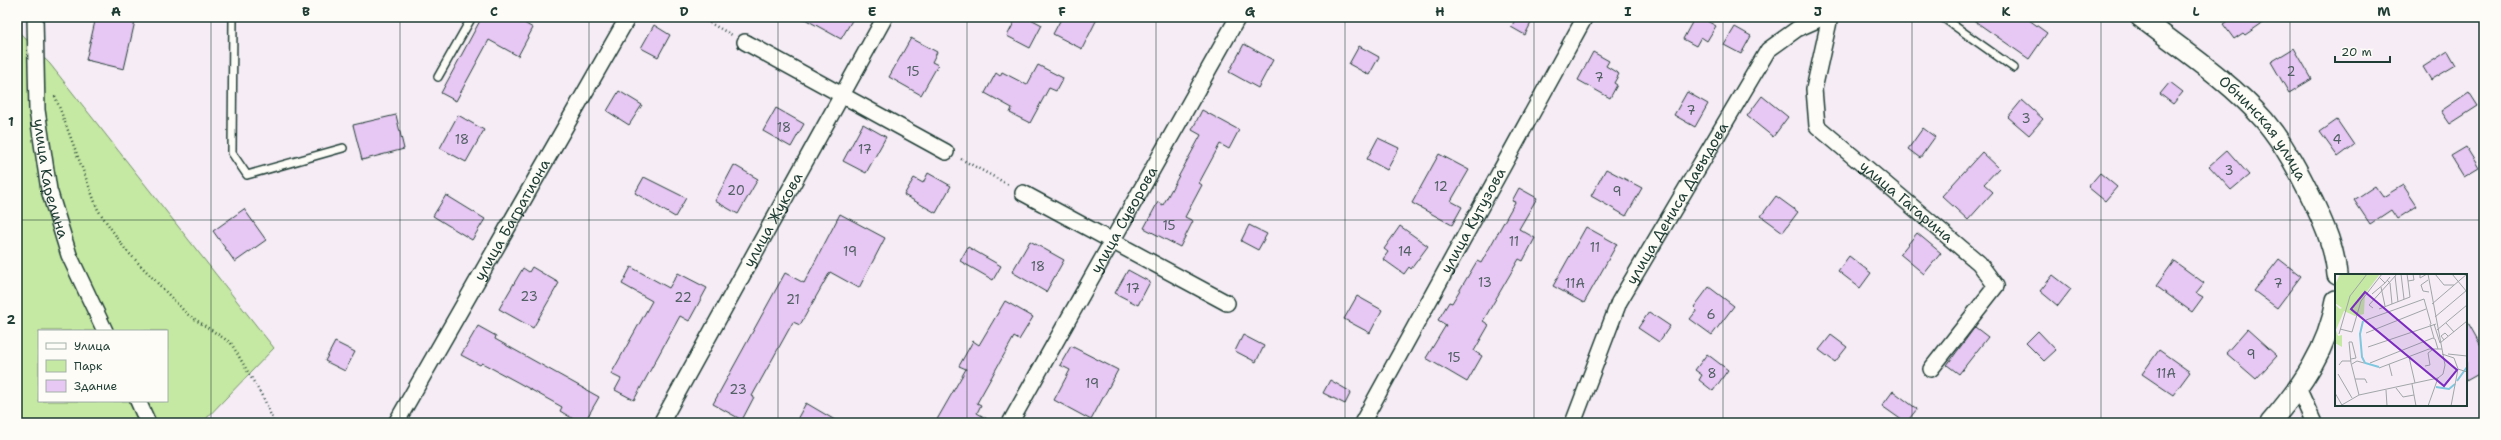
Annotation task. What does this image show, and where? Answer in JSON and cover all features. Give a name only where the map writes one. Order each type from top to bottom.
[{"type":"street","name":"улица Карелина","points":[[35,17],[37,110],[49,190],[69,255],[105,330]]},
{"type":"street","name":"улица Багратиона","points":[[396,423],[628,17]]},
{"type":"street","name":"улица Жукова","points":[[662,423],[885,17]]},
{"type":"street","name":"улица Суворова","points":[[1010,423],[1238,17]]},
{"type":"street","name":"улица Кутузова","points":[[1362,423],[1585,17]]},
{"type":"street","name":"улица Дениса Давыдова","points":[[1573,423],[1619,302],[1768,50],[1797,29],[1824,17]]},
{"type":"street","name":"улица Гагарина","points":[[1830,17],[1814,89],[1817,126],[1979,263],[1996,286],[1931,368]]},
{"type":"street","name":"Обнинская улица","points":[[2140,17],[2235,92],[2264,120],[2296,166],[2309,192],[2327,231],[2336,259],[2337,274]]},
{"type":"street","points":[[745,42],[946,152]]},
{"type":"street","points":[[1023,193],[1227,303]]},
{"type":"street","points":[[2270,423],[2299,390],[2325,344],[2335,306]]},
{"type":"street","points":[[2299,390],[2314,423]]},
{"type":"street","points":[[138,402],[148,423]]},
{"type":"lane","points":[[233,17],[232,153],[247,175],[343,148]]},
{"type":"lane","points":[[438,77],[472,17]]},
{"type":"lane","points":[[1942,17],[2014,68]]},
{"type":"path","points":[[699,17],[745,42]]},
{"type":"path","points":[[54,95],[98,210],[125,249],[186,314],[231,343],[265,401],[274,423]]},
{"type":"path","points":[[946,152],[1023,193]]},
{"type":"green space","points":[[17,30],[50,64],[274,348],[202,423],[17,423]]},
{"type":"building","points":[[96,17],[136,17],[124,69],[86,60]]},
{"type":"building","points":[[482,17],[514,17],[533,28],[518,56],[489,40],[456,101],[441,93]]},
{"type":"building","points":[[801,17],[854,17],[841,39]]},
{"type":"building","points":[[1017,17],[1027,17],[1042,25],[1030,48],[1007,36]]},
{"type":"building","points":[[1062,17],[1098,17],[1082,49],[1053,34]]},
{"type":"building","points":[[1517,17],[1534,17],[1525,35],[1511,27]]},
{"type":"building","points":[[1695,17],[1700,17],[1716,26],[1707,41],[1701,37],[1696,46],[1683,39]]},
{"type":"building","points":[[1969,17],[2025,17],[2047,33],[2029,59]]},
{"type":"building","points":[[2233,17],[2271,17],[2245,35],[2243,33],[2234,39],[2223,24]]},
{"type":"building","points":[[654,25],[670,35],[658,57],[641,48]]},
{"type":"building","points":[[1735,27],[1751,36],[1741,54],[1724,45]]},
{"type":"building","points":[[911,38],[937,52],[932,62],[938,65],[921,95],[889,77]]},
{"type":"building","points":[[1244,44],[1273,60],[1258,88],[1229,72]]},
{"type":"building","points":[[1359,46],[1379,57],[1369,75],[1349,64]]},
{"type":"building","points":[[2294,48],[2312,79],[2289,93],[2271,62]]},
{"type":"building","points":[[2448,51],[2456,65],[2431,80],[2423,67]]},
{"type":"building","points":[[1593,52],[1609,61],[1606,66],[1619,74],[1614,83],[1617,85],[1610,98],[1578,80]]},
{"type":"building","points":[[1038,65],[1063,78],[1056,91],[1049,88],[1030,123],[1010,113],[1012,108],[985,93],[996,73],[1000,76],[1002,72],[1027,85]]},
{"type":"building","points":[[2170,82],[2183,92],[2173,104],[2160,94]]},
{"type":"building","points":[[619,91],[642,105],[629,125],[607,111]]},
{"type":"building","points":[[1687,92],[1708,104],[1695,127],[1674,115]]},
{"type":"building","points":[[2469,92],[2478,106],[2450,124],[2441,111]]},
{"type":"building","points":[[1762,96],[1788,117],[1773,137],[1747,116]]},
{"type":"building","points":[[2022,100],[2043,119],[2029,135],[2008,117]]},
{"type":"building","points":[[776,108],[804,124],[791,147],[763,131]]},
{"type":"building","points":[[1202,110],[1239,130],[1229,149],[1220,144],[1199,183],[1202,185],[1185,217],[1193,221],[1180,247],[1144,228],[1158,202],[1163,205],[1201,135],[1192,130]]},
{"type":"building","points":[[396,115],[404,149],[362,160],[353,125]]},
{"type":"building","points":[[458,115],[484,130],[466,162],[440,148]]},
{"type":"building","points":[[2337,120],[2354,145],[2338,157],[2320,132]]},
{"type":"building","points":[[863,124],[886,137],[866,173],[843,161]]},
{"type":"building","points":[[1923,128],[1935,137],[1920,158],[1908,149]]},
{"type":"building","points":[[1378,138],[1399,148],[1387,170],[1367,159]]},
{"type":"building","points":[[2466,147],[2479,168],[2464,177],[2451,156]]},
{"type":"building","points":[[2227,150],[2249,175],[2231,190],[2209,166]]},
{"type":"building","points":[[1982,152],[1999,168],[1984,184],[1993,192],[1968,220],[1942,196]]},
{"type":"building","points":[[1439,154],[1469,170],[1451,201],[1462,207],[1452,225],[1412,203]]},
{"type":"building","points":[[734,165],[758,179],[738,214],[715,201]]},
{"type":"building","points":[[1606,169],[1642,188],[1626,216],[1591,196]]},
{"type":"building","points":[[928,173],[951,186],[936,213],[904,195],[914,178],[923,183]]},
{"type":"building","points":[[2100,173],[2117,187],[2105,201],[2088,187]]},
{"type":"building","points":[[644,177],[686,198],[675,217],[635,193]]},
{"type":"building","points":[[2403,185],[2417,206],[2397,219],[2391,210],[2370,224],[2354,200],[2375,186],[2383,197]]},
{"type":"building","points":[[1519,188],[1537,198],[1519,229],[1535,238],[1523,261],[1519,259],[1483,321],[1489,325],[1474,351],[1482,356],[1467,382],[1426,358],[1446,325],[1438,320],[1449,302],[1452,303],[1477,261],[1481,263],[1515,202],[1512,201]]},
{"type":"building","points":[[446,195],[485,219],[472,240],[433,216]]},
{"type":"building","points":[[1776,196],[1798,212],[1783,232],[1761,216]]},
{"type":"building","points":[[244,209],[266,240],[235,262],[213,231]]},
{"type":"building","points":[[840,214],[885,238],[859,288],[830,272],[800,325],[793,322],[752,396],[754,397],[742,420],[713,404],[785,273],[804,283]]},
{"type":"building","points":[[1249,225],[1267,234],[1258,250],[1241,241]]},
{"type":"building","points":[[1400,226],[1428,246],[1411,269],[1409,267],[1404,274],[1383,259],[1388,252],[1384,249]]},
{"type":"building","points":[[1586,227],[1617,244],[1584,303],[1553,286]]},
{"type":"building","points":[[1917,233],[1941,253],[1924,274],[1900,254]]},
{"type":"building","points":[[1030,241],[1064,260],[1046,292],[1012,272]]},
{"type":"building","points":[[968,247],[1001,266],[993,280],[960,261]]},
{"type":"building","points":[[1849,256],[1871,273],[1860,288],[1838,271]]},
{"type":"building","points":[[2279,259],[2301,276],[2277,308],[2254,291]]},
{"type":"building","points":[[2174,261],[2204,283],[2196,293],[2203,297],[2192,312],[2156,286]]},
{"type":"building","points":[[532,267],[559,283],[533,328],[499,309],[523,268],[529,272]]},
{"type":"building","points":[[631,267],[669,288],[678,273],[707,288],[689,321],[680,316],[634,400],[615,390],[621,379],[611,374],[652,301],[622,284]]},
{"type":"building","points":[[1128,270],[1150,282],[1138,305],[1115,293]]},
{"type":"building","points":[[2053,275],[2071,289],[2058,306],[2040,291]]},
{"type":"building","points":[[1709,287],[1734,306],[1712,335],[1690,319],[1697,310],[1694,307]]},
{"type":"building","points":[[1357,296],[1382,310],[1370,333],[1344,319]]},
{"type":"building","points":[[1005,301],[1033,317],[1019,340],[1014,337],[977,403],[981,405],[977,413],[994,423],[935,423],[966,369],[959,366],[973,341],[979,345]]},
{"type":"building","points":[[1649,312],[1670,326],[1659,342],[1638,328]]},
{"type":"building","points":[[2467,321],[2484,351],[2484,371],[2467,380]]},
{"type":"building","points":[[478,326],[496,336],[495,339],[599,397],[584,423],[580,423],[560,411],[562,407],[519,383],[482,363],[480,365],[461,355]]},
{"type":"building","points":[[1975,327],[1988,337],[1959,374],[1947,365]]},
{"type":"building","points":[[2247,329],[2277,356],[2256,379],[2226,353]]},
{"type":"building","points":[[2038,331],[2056,350],[2044,361],[2026,343]]},
{"type":"building","points":[[1243,335],[1264,346],[1256,362],[1235,351]]},
{"type":"building","points":[[1831,335],[1847,347],[1835,362],[1819,350]]},
{"type":"building","points":[[335,342],[355,352],[345,371],[325,361]]},
{"type":"building","points":[[1071,346],[1118,370],[1091,420],[1054,400],[1070,370],[1060,365]]},
{"type":"building","points":[[2159,350],[2190,372],[2173,395],[2142,374]]},
{"type":"building","points":[[1707,354],[1728,370],[1713,391],[1699,380],[1702,375],[1695,370]]},
{"type":"building","points":[[1330,380],[1351,392],[1345,404],[1323,393]]},
{"type":"building","points":[[1893,391],[1917,409],[1906,423],[1882,406]]},
{"type":"building","points":[[806,403],[840,423],[795,423]]}]
